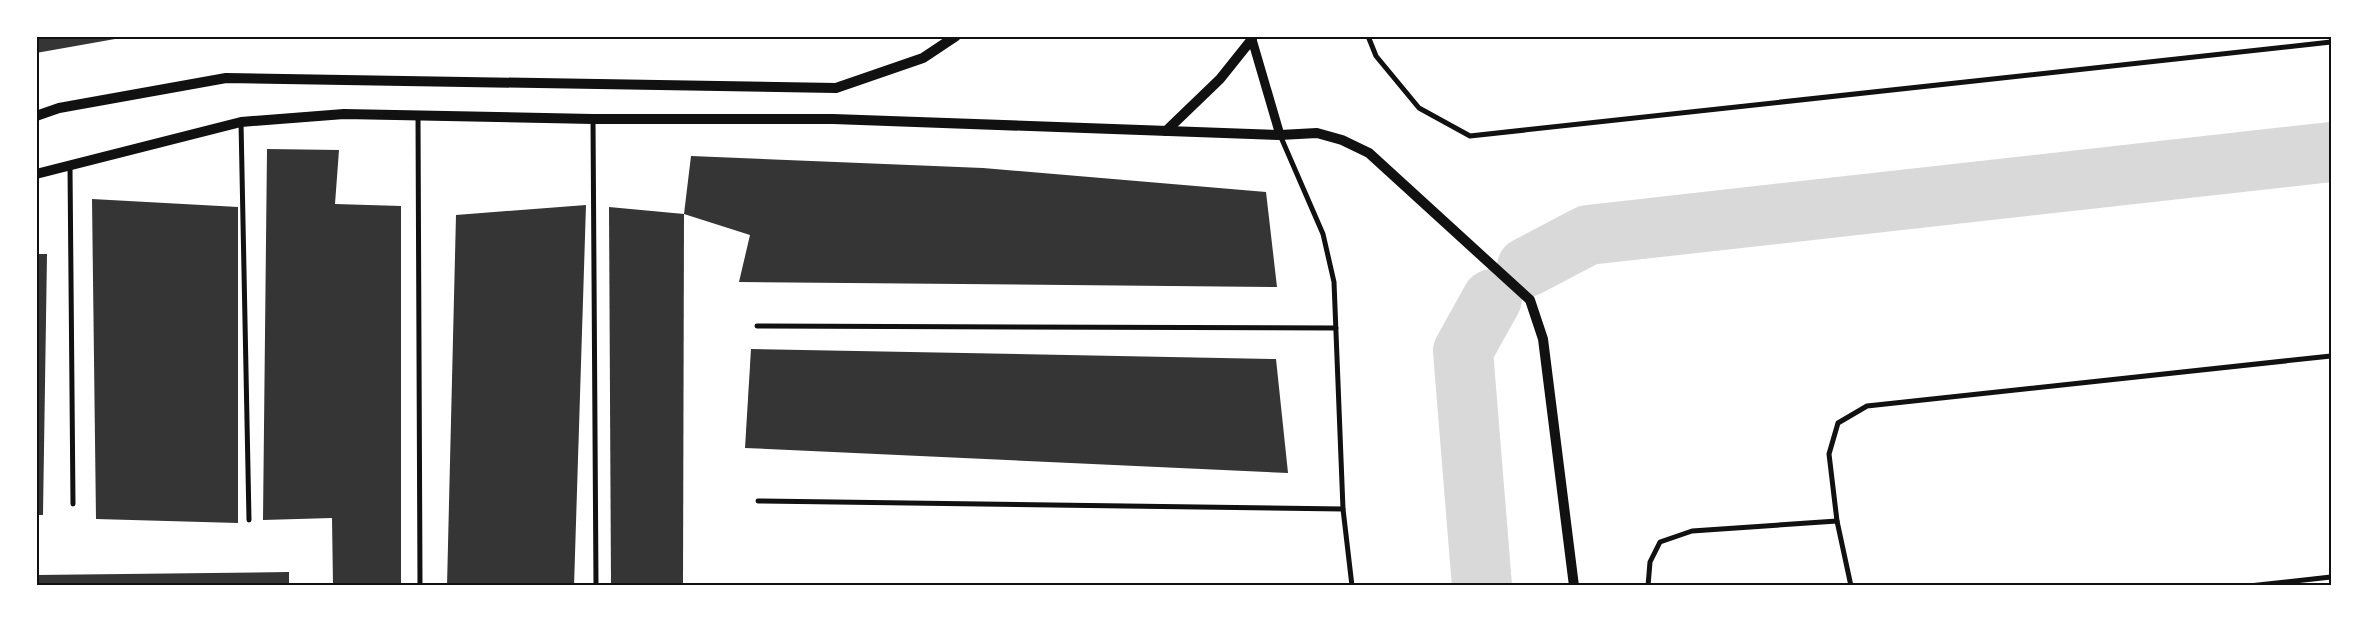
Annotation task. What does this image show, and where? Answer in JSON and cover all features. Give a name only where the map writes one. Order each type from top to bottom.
[{"type":"main road","points":[[36,116],[59,108],[226,78],[836,88],[923,58],[956,36]]},
{"type":"main road","points":[[1166,131],[1220,79],[1251,38]]},
{"type":"main road","points":[[36,174],[70,167],[241,122],[344,114],[593,119],[832,119],[1280,135],[1317,133],[1342,140],[1369,153],[1530,300],[1543,339],[1574,586]]},
{"type":"street","points":[[1368,36],[1376,56],[1419,108],[1470,136],[2331,42]]},
{"type":"street","points":[[1251,38],[1280,135],[1323,234],[1334,282],[1343,509],[1352,586]]},
{"type":"street","points":[[418,114],[420,586]]},
{"type":"street","points":[[593,119],[596,586]]},
{"type":"street","points":[[241,122],[249,520]]},
{"type":"street","points":[[70,167],[74,504]]},
{"type":"street","points":[[757,326],[1336,328]]},
{"type":"street","points":[[1851,586],[1837,522],[1829,454],[1838,424],[1867,406],[2331,356]]},
{"type":"street","points":[[758,502],[1343,509]]},
{"type":"street","points":[[1648,586],[1650,562],[1660,542],[1692,531],[1837,522]]},
{"type":"street","points":[[2249,586],[2331,577]]},
{"type":"building","points":[[36,36],[115,36],[115,39],[36,53]]},
{"type":"building","points":[[267,149],[339,150],[335,204],[401,206],[401,586],[333,586],[332,518],[263,520]]},
{"type":"building","points":[[691,156],[983,168],[1266,192],[1277,287],[739,282],[750,235],[684,214]]},
{"type":"building","points":[[92,199],[238,207],[238,523],[96,519]]},
{"type":"building","points":[[586,205],[574,586],[447,586],[456,215]]},
{"type":"building","points":[[609,207],[684,214],[683,586],[611,586]]},
{"type":"building","points":[[36,254],[47,254],[43,515],[36,515]]},
{"type":"building","points":[[751,349],[1276,359],[1288,473],[745,448]]},
{"type":"building","points":[[289,572],[289,586],[36,586],[36,575]]},
{"type":"waterway","points":[[1527,267],[1588,235],[2331,152]]},
{"type":"waterway","points":[[1482,586],[1463,351],[1492,299]]}]
